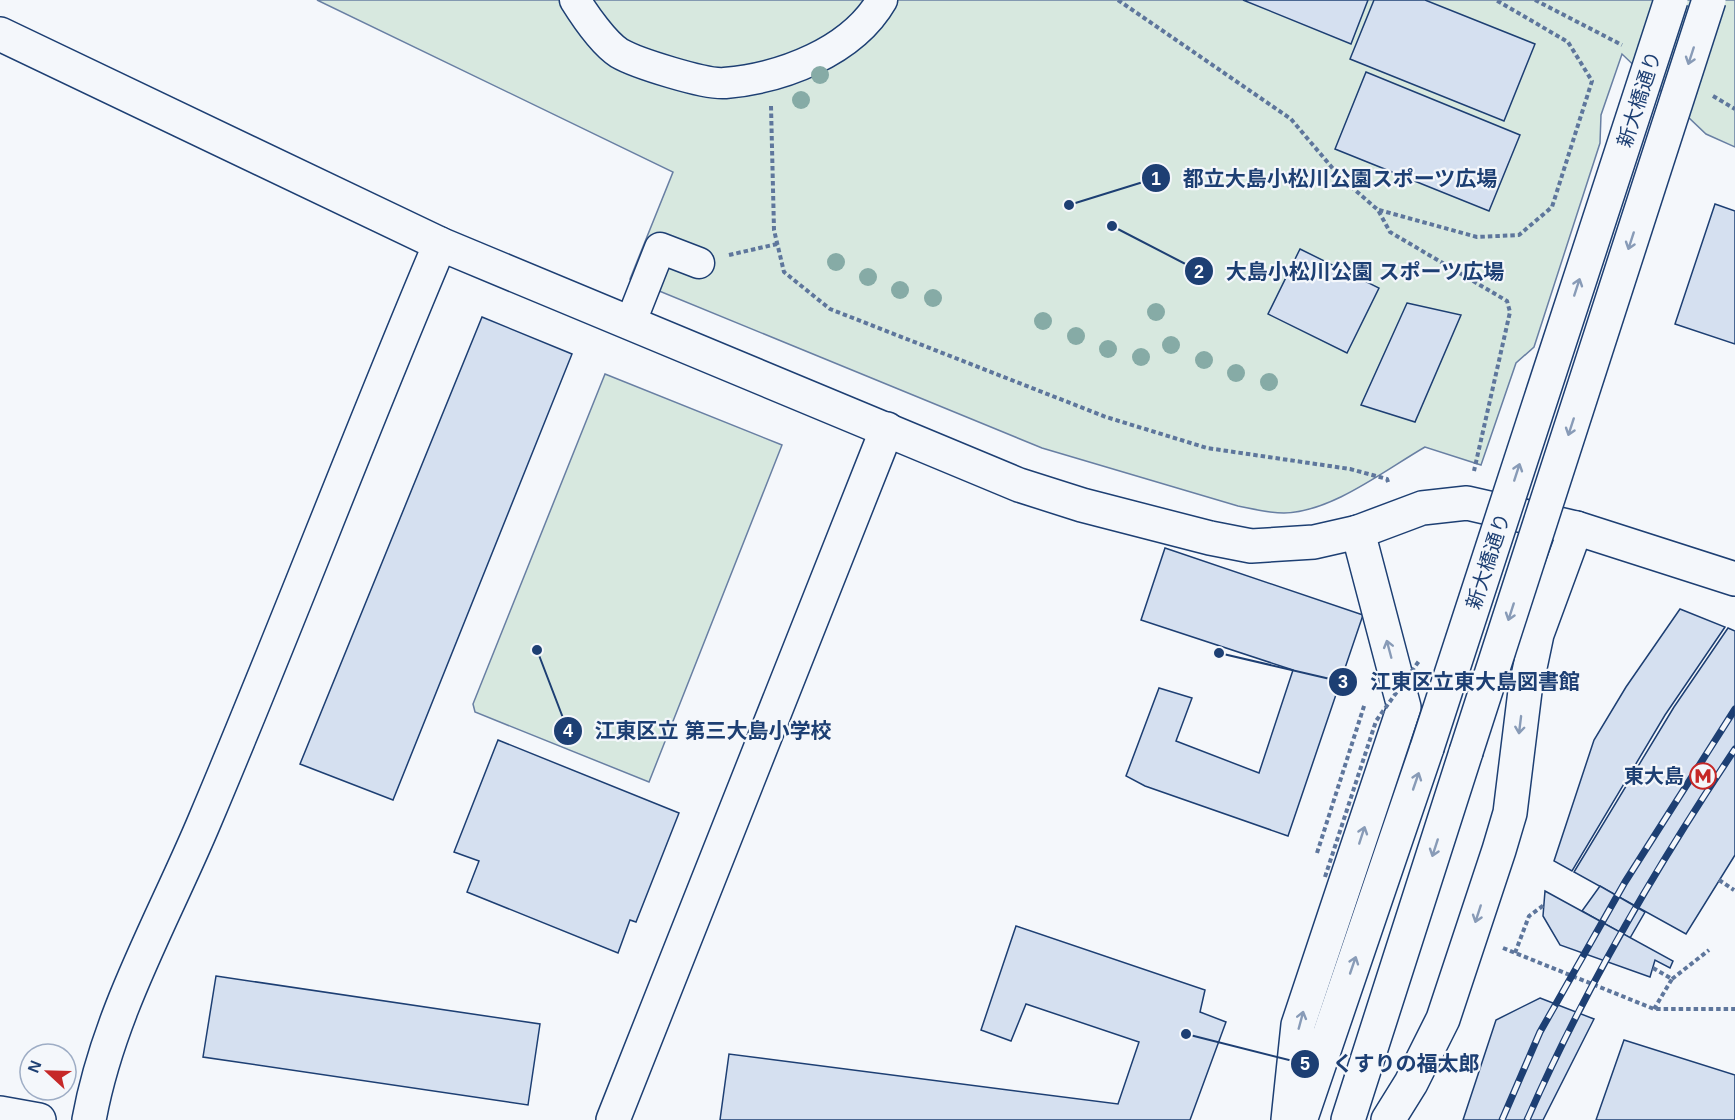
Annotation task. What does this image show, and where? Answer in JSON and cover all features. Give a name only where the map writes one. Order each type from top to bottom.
[{"type":"main road","name":"新大橋通り","points":[[1300,1120],[1427,748],[1671,0]]},
{"type":"main road","name":"新大橋通り","points":[[1348,1120],[1709,0]]},
{"type":"main road","points":[[0,34],[440,244],[1019,485],[1210,538],[1251,546],[1314,542],[1358,532],[1422,508],[1467,503],[1576,528],[1735,579]]},
{"type":"main road","points":[[89,1120],[94,1094],[114,1027],[205,820],[440,244]]},
{"type":"main road","points":[[613,1120],[887,429]]},
{"type":"main road","points":[[1388,1120],[1411,1083],[1443,1019],[1499,850],[1510,813],[1525,691],[1537,634],[1576,528]]},
{"type":"main road","points":[[1288,1120],[1298,1025],[1404,707],[1358,532]]},
{"type":"main road","points":[[0,1113],[39,1120]]},
{"type":"street","points":[[575,0],[586,17],[619,52],[666,70],[723,84],[770,75],[815,60],[842,43],[882,0]]},
{"type":"street","points":[[630,324],[660,248],[699,262]]},
{"type":"path","points":[[1118,0],[1291,119],[1340,177],[1378,210],[1390,232],[1507,301],[1510,312],[1467,503]]},
{"type":"path","points":[[1378,210],[1477,237],[1519,235],[1552,207],[1592,81],[1568,42],[1496,0]]},
{"type":"path","points":[[770,75],[777,244],[784,272],[830,309],[1106,417],[1207,448],[1350,469],[1387,479],[1401,515]]},
{"type":"path","points":[[1719,99],[1735,109]]},
{"type":"path","points":[[699,262],[777,244]]},
{"type":"path","points":[[1315,860],[1365,703]]},
{"type":"path","points":[[1719,880],[1734,890]]},
{"type":"path","points":[[1515,953],[1529,916],[1544,904]]},
{"type":"path","points":[[1503,948],[1654,1009],[1735,1009]]},
{"type":"path","points":[[1654,1009],[1672,979],[1709,950]]},
{"type":"path","points":[[1653,968],[1672,979]]},
{"type":"shaded area","points":[[317,0],[1735,0],[1735,147],[1706,134],[1622,54],[1601,115],[1600,143],[1534,347],[1516,363],[1481,465],[1425,447],[1358,488],[1321,506],[1302,511],[1272,512],[1238,506],[1042,448],[630,279],[673,172]]},
{"type":"shaded area","points":[[605,374],[782,445],[649,782],[475,712],[473,704]]},
{"type":"building","points":[[1243,0],[1368,0],[1351,44]]},
{"type":"building","points":[[1374,0],[1425,0],[1535,44],[1504,121],[1350,59]]},
{"type":"building","points":[[1366,72],[1520,135],[1489,211],[1335,149]]},
{"type":"building","points":[[1715,204],[1735,211],[1735,344],[1675,324]]},
{"type":"building","points":[[1300,249],[1379,288],[1347,353],[1268,314]]},
{"type":"building","points":[[1407,303],[1461,315],[1415,422],[1361,405]]},
{"type":"building","points":[[482,317],[572,354],[393,800],[300,764]]},
{"type":"building","points":[[1165,548],[1363,615],[1288,836],[1145,786],[1126,776],[1159,688],[1192,698],[1176,741],[1259,773],[1293,670],[1141,620]]},
{"type":"building","points":[[1680,609],[1725,627],[1665,715],[1572,871],[1554,861],[1594,740],[1626,687]]},
{"type":"building","points":[[1728,628],[1735,631],[1735,855],[1686,934],[1574,872],[1674,707]]},
{"type":"building","points":[[498,740],[679,813],[636,922],[630,920],[618,953],[467,892],[479,861],[454,852]]},
{"type":"building","points":[[1600,886],[1645,912],[1630,938],[1582,911]]},
{"type":"building","points":[[1545,891],[1673,961],[1670,968],[1655,960],[1650,977],[1560,945],[1543,916]]},
{"type":"building","points":[[1016,926],[1205,990],[1200,1012],[1226,1022],[1190,1120],[720,1120],[729,1054],[1118,1104],[1139,1042],[1026,1004],[1011,1041],[981,1030]]},
{"type":"building","points":[[216,976],[540,1024],[528,1105],[203,1057]]},
{"type":"building","points":[[1540,998],[1594,1019],[1543,1120],[1463,1120],[1496,1020]]},
{"type":"building","points":[[1624,1040],[1735,1075],[1735,1120],[1596,1120]]},
{"type":"railway","points":[[1502,1120],[1540,1032],[1625,882],[1735,709]]},
{"type":"railway","points":[[1527,1120],[1572,1024],[1623,930],[1677,838],[1735,749]]},
{"type":"place","name":"都立大島小松川公園スポーツ広場","points":[[1069,205]]},
{"type":"place","name":"大島小松川公園 スポーツ広場","points":[[1112,226]]},
{"type":"place","name":"江東区立 第三大島小学校","points":[[537,650]]},
{"type":"place","name":"江東区立東大島図書館","points":[[1219,653]]},
{"type":"place","name":"東大島","points":[[1703,776]]},
{"type":"place","name":"くすりの福太郎","points":[[1186,1034]]}]
